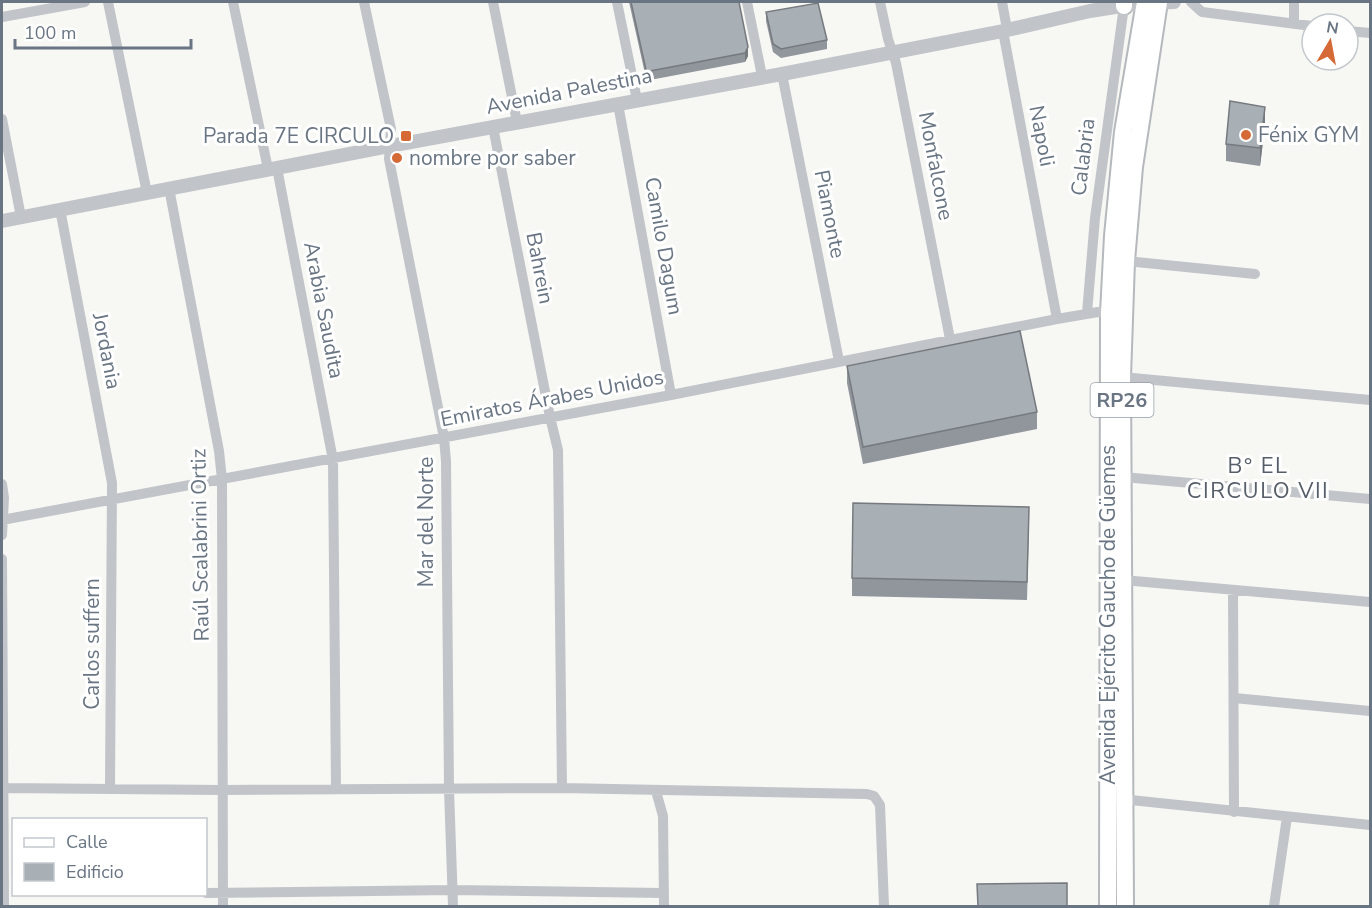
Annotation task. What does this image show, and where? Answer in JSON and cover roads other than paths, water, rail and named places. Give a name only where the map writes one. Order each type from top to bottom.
[{"type":"main road","name":"Avenida Ejército Gaucho de Güemes","points":[[1108,906],[1117,799],[1123,580],[1122,377],[1125,261],[1152,2]]},
{"type":"main road","name":"Avenida Ejército Gaucho de Güemes","points":[[1125,906],[1117,799],[1107,473],[1109,313],[1113,236],[1122,143],[1152,2]]},
{"type":"street","points":[[2,17],[85,2]]},
{"type":"street","points":[[108,2],[147,193]]},
{"type":"street","name":"Arabia Saudita","points":[[233,2],[273,168],[333,460],[336,789]]},
{"type":"street","name":"Mar del Norte","points":[[364,2],[391,129],[389,159],[444,438],[447,486],[446,588],[453,906]]},
{"type":"street","points":[[493,2],[517,122]]},
{"type":"street","points":[[617,2],[637,100]]},
{"type":"street","points":[[747,2],[762,76]]},
{"type":"street","name":"Monfalcone","points":[[880,2],[893,51],[950,339]]},
{"type":"street","name":"Napoli","points":[[1002,2],[1056,319]]},
{"type":"street","name":"Avenida Palestina","points":[[2,221],[517,122],[782,74],[1124,4],[1174,2]]},
{"type":"street","points":[[1191,2],[1202,12],[1300,25]]},
{"type":"street","points":[[1294,2],[1294,24]]},
{"type":"street","name":"Calabria","points":[[1087,313],[1097,206],[1124,4]]},
{"type":"street","name":"Piamonte","points":[[782,74],[839,361]]},
{"type":"street","name":"Camilo Dagum","points":[[618,104],[671,396]]},
{"type":"street","points":[[2,119],[21,217]]},
{"type":"street","name":"Bahrein","points":[[493,127],[560,469],[562,788]]},
{"type":"street","name":"Raúl Scalabrini Ortiz","points":[[170,188],[219,451],[222,479],[223,906]]},
{"type":"street","name":"Jordania","points":[[60,210],[112,483],[112,500]]},
{"type":"street","points":[[1125,261],[1255,274]]},
{"type":"street","name":"Emiratos Árabes Unidos","points":[[2,520],[671,396],[1087,313],[1109,313]]},
{"type":"street","points":[[1122,377],[1371,400]]},
{"type":"street","points":[[1123,477],[1371,499]]},
{"type":"street","points":[[2,484],[4,498],[2,536]]},
{"type":"street","name":"Carlos suffern","points":[[110,789],[112,500]]},
{"type":"street","points":[[2,559],[6,892],[4,906]]},
{"type":"street","points":[[1123,580],[1371,602]]},
{"type":"street","points":[[1233,591],[1234,812]]},
{"type":"street","points":[[1234,698],[1371,711]]},
{"type":"street","points":[[4,788],[222,790],[562,788],[858,793],[874,796],[880,805],[884,906]]},
{"type":"street","points":[[656,791],[663,816],[664,906]]},
{"type":"street","points":[[1117,799],[1371,825]]},
{"type":"street","points":[[1274,906],[1287,817]]},
{"type":"street","points":[[207,892],[452,890],[663,893]]},
{"type":"place","name":"Fénix GYM","points":[[1246,135]]},
{"type":"place","name":"Parada 7E CIRCULO","points":[[406,136]]},
{"type":"place","name":"nombre por saber","points":[[397,158]]},
{"type":"district","name":"B° EL CIRCULO VII","points":[[1258,479]]}]
